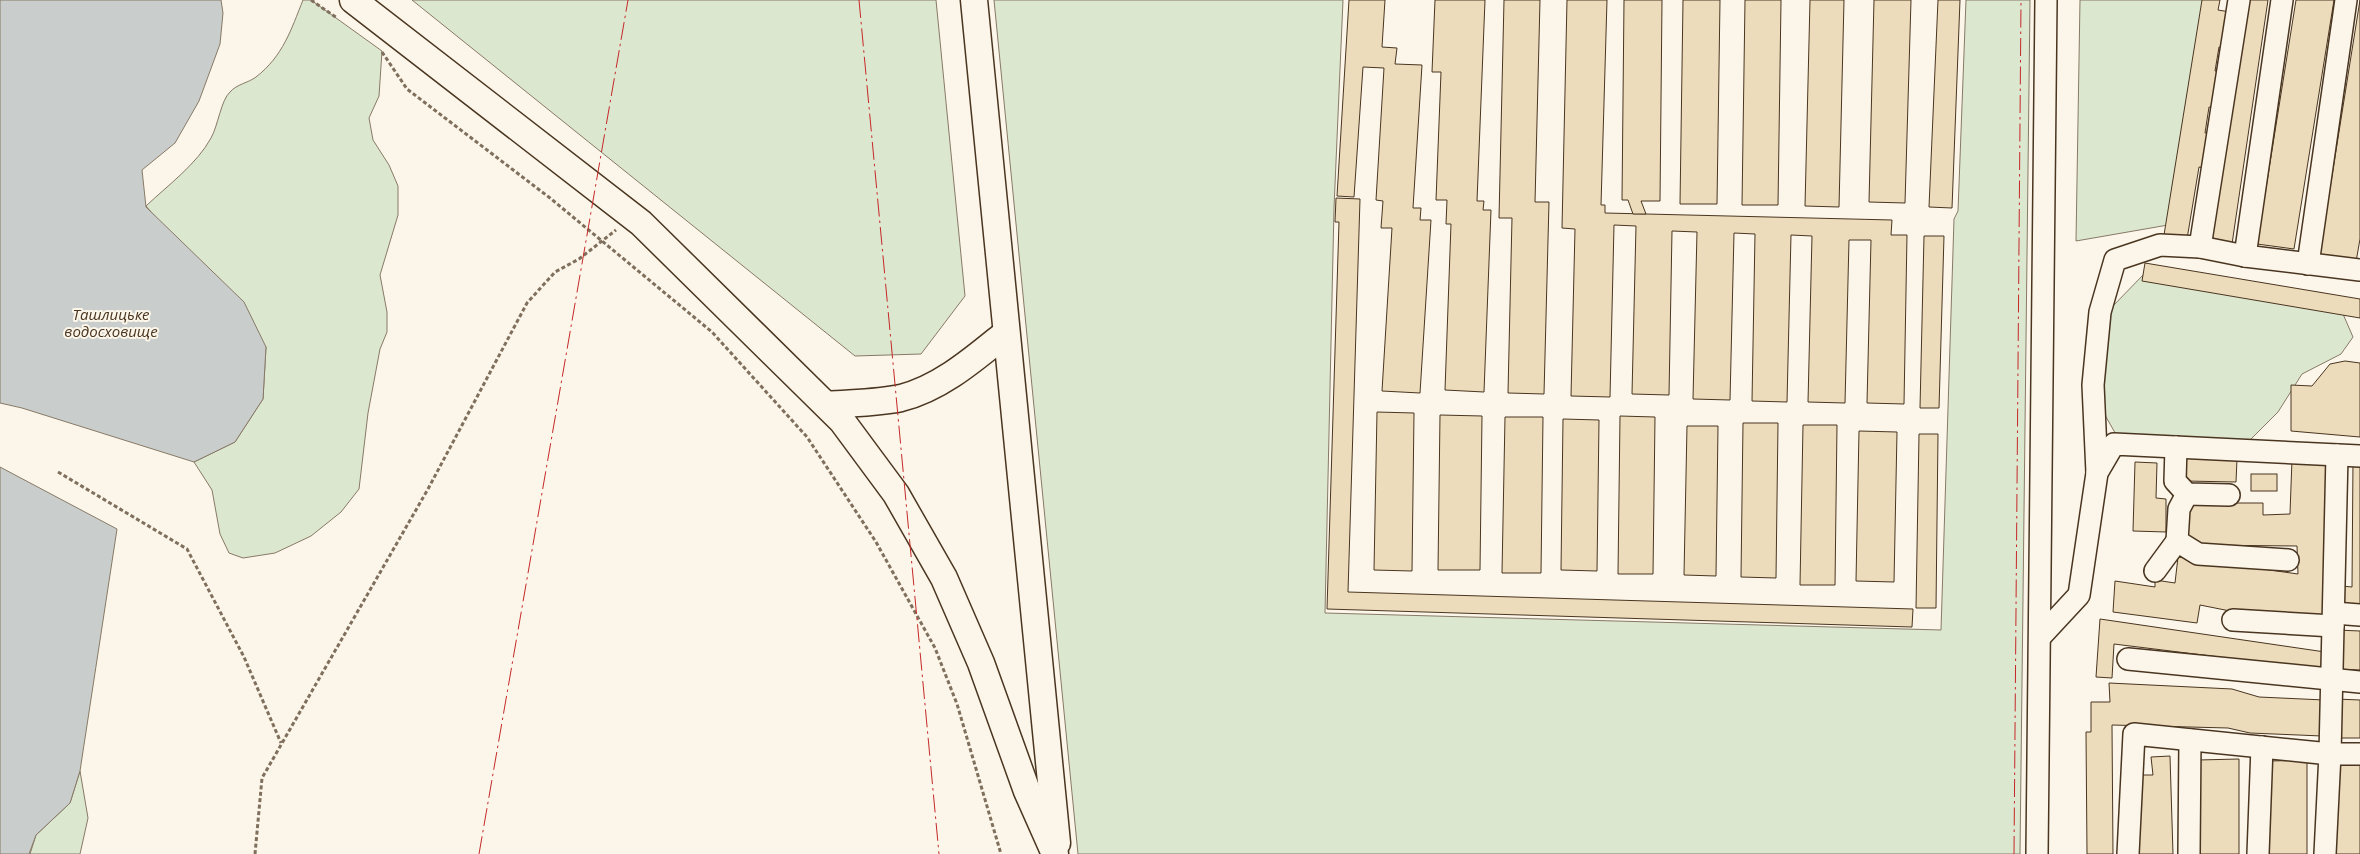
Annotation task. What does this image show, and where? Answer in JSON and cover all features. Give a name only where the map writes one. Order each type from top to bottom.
[{"type":"main road","points":[[974,0],[1058,854]]},
{"type":"main road","points":[[347,10],[633,216],[828,405],[885,477],[944,578],[981,663],[1026,791],[1055,854]]},
{"type":"main road","points":[[828,405],[883,401],[912,394],[965,365],[1006,333]]},
{"type":"street","points":[[2038,854],[2046,0]]},
{"type":"street","points":[[2200,247],[2238,0]]},
{"type":"street","points":[[2245,256],[2282,0]]},
{"type":"street","points":[[2308,264],[2346,0]]},
{"type":"street","points":[[2040,637],[2079,595],[2097,473],[2093,385],[2100,312],[2115,260],[2160,245],[2200,247],[2245,256],[2360,270]]},
{"type":"street","points":[[2097,473],[2114,444],[2360,456]]},
{"type":"street","points":[[2176,447],[2175,480],[2188,494],[2230,495]]},
{"type":"street","points":[[2325,854],[2330,754],[2337,454]]},
{"type":"street","points":[[2155,570],[2177,541],[2178,510],[2188,494]]},
{"type":"street","points":[[2177,541],[2198,554],[2288,560]]},
{"type":"street","points":[[2233,620],[2334,620],[2360,615]]},
{"type":"street","points":[[2128,659],[2360,682]]},
{"type":"street","points":[[2128,854],[2134,734],[2330,754],[2360,754]]},
{"type":"street","points":[[2189,854],[2190,740]]},
{"type":"street","points":[[2258,854],[2262,747]]},
{"type":"path","points":[[311,0],[347,10]]},
{"type":"path","points":[[375,46],[382,51],[406,89],[550,198],[712,332],[807,437],[870,534],[935,648],[957,704],[1001,854]]},
{"type":"path","points":[[255,854],[262,778],[428,489],[527,303],[556,272],[579,259],[633,216]]},
{"type":"path","points":[[58,472],[187,549],[244,657],[282,743]]},
{"type":"green space","points":[[303,0],[311,0],[382,51],[379,96],[369,118],[373,140],[389,165],[398,186],[398,215],[380,275],[387,312],[387,332],[380,349],[368,413],[359,489],[341,512],[311,536],[275,553],[243,558],[229,553],[220,534],[212,490],[194,462],[235,442],[263,399],[266,347],[146,206],[190,166],[205,148],[211,138],[224,101],[230,92],[256,77],[280,51]]},
{"type":"green space","points":[[412,0],[936,0],[965,296],[921,354],[855,356]]},
{"type":"green space","points":[[994,0],[1343,0],[1334,208],[1325,613],[1941,630],[1954,219],[1958,211],[1966,0],[2030,0],[2020,854],[1078,854]]},
{"type":"green space","points":[[2080,0],[2209,0],[2168,225],[2076,241]]},
{"type":"green space","points":[[2145,273],[2343,314],[2353,337],[2341,354],[2302,374],[2278,412],[2240,450],[2118,438],[2093,394],[2112,307]]},
{"type":"green space","points":[[80,771],[88,818],[80,854],[30,854],[36,835],[70,803]]},
{"type":"water","name":"Ташлицьке водосховище","points":[[0,0],[221,0],[223,13],[220,44],[199,101],[175,143],[142,170],[146,207],[244,302],[266,347],[263,399],[235,442],[194,462],[22,408],[0,403]]},
{"type":"water","points":[[0,467],[117,529],[80,771],[70,803],[36,835],[29,854],[0,854]]},
{"type":"building","points":[[1349,0],[1385,0],[1382,47],[1397,48],[1395,64],[1422,65],[1413,208],[1421,208],[1420,220],[1431,220],[1420,393],[1382,391],[1392,228],[1381,228],[1383,201],[1376,200],[1384,68],[1363,67],[1354,197],[1337,196]]},
{"type":"building","points":[[1435,0],[1485,0],[1477,201],[1484,201],[1483,210],[1491,210],[1484,392],[1445,390],[1451,224],[1446,224],[1447,200],[1436,200],[1441,72],[1432,72]]},
{"type":"building","points":[[1504,0],[1540,0],[1535,202],[1549,202],[1544,394],[1508,393],[1512,218],[1499,218]]},
{"type":"building","points":[[1567,0],[1607,0],[1601,205],[1605,205],[1605,213],[1892,220],[1891,235],[1907,235],[1904,404],[1867,403],[1871,240],[1849,240],[1845,403],[1808,402],[1812,236],[1791,235],[1787,402],[1752,401],[1755,234],[1734,233],[1730,400],[1693,399],[1697,232],[1672,231],[1669,395],[1632,394],[1636,226],[1614,225],[1610,397],[1571,396],[1575,229],[1562,228]]},
{"type":"building","points":[[1624,0],[1662,0],[1660,201],[1641,201],[1646,214],[1633,214],[1628,200],[1622,200]]},
{"type":"building","points":[[1683,0],[1720,0],[1717,204],[1680,204]]},
{"type":"building","points":[[1745,0],[1781,0],[1778,205],[1742,205]]},
{"type":"building","points":[[1810,0],[1844,0],[1839,207],[1805,206]]},
{"type":"building","points":[[1874,0],[1911,0],[1905,203],[1869,202]]},
{"type":"building","points":[[1938,0],[1960,0],[1952,208],[1929,207]]},
{"type":"building","points":[[2202,0],[2220,0],[2218,10],[2230,12],[2224,48],[2219,47],[2215,71],[2221,72],[2215,108],[2209,107],[2205,133],[2210,133],[2204,168],[2199,167],[2187,239],[2164,235]]},
{"type":"building","points":[[2246,0],[2268,0],[2232,244],[2212,241]]},
{"type":"building","points":[[2296,0],[2334,0],[2294,249],[2257,244]]},
{"type":"building","points":[[2360,0],[2360,239],[2356,262],[2319,257]]},
{"type":"building","points":[[1336,198],[1360,199],[1348,592],[1913,609],[1912,627],[1327,609],[1339,222],[1335,222]]},
{"type":"building","points":[[1924,236],[1944,236],[1939,408],[1920,408]]},
{"type":"building","points":[[2145,263],[2360,299],[2360,318],[2142,281]]},
{"type":"building","points":[[2345,361],[2360,363],[2360,437],[2291,431],[2291,385],[2312,386],[2330,364]]},
{"type":"building","points":[[1377,412],[1414,413],[1412,571],[1374,570]]},
{"type":"building","points":[[1440,415],[1482,416],[1480,570],[1438,570]]},
{"type":"building","points":[[1620,416],[1655,417],[1653,574],[1618,574]]},
{"type":"building","points":[[1505,417],[1543,417],[1541,573],[1502,573]]},
{"type":"building","points":[[1563,419],[1599,420],[1597,571],[1561,570]]},
{"type":"building","points":[[1743,423],[1778,423],[1776,578],[1741,577]]},
{"type":"building","points":[[1803,425],[1837,425],[1835,585],[1800,585]]},
{"type":"building","points":[[1687,426],[1718,426],[1716,576],[1684,575]]},
{"type":"building","points":[[1859,431],[1897,432],[1894,582],[1856,581]]},
{"type":"building","points":[[1919,434],[1938,434],[1936,608],[1916,608]]},
{"type":"building","points":[[2186,458],[2237,459],[2236,482],[2185,481]]},
{"type":"building","points":[[2292,459],[2327,461],[2325,617],[2245,614],[2200,605],[2197,623],[2113,612],[2115,581],[2155,587],[2155,580],[2175,583],[2178,557],[2298,574],[2297,546],[2193,545],[2184,530],[2185,503],[2263,503],[2263,515],[2290,514]]},
{"type":"building","points":[[2353,460],[2360,460],[2360,607],[2342,607],[2342,586],[2352,587]]},
{"type":"building","points":[[2135,462],[2157,463],[2156,498],[2166,499],[2166,532],[2133,531]]},
{"type":"building","points":[[2251,474],[2277,474],[2277,491],[2251,491]]},
{"type":"building","points":[[2100,619],[2325,652],[2324,670],[2114,644],[2112,678],[2096,677]]},
{"type":"building","points":[[2337,630],[2360,631],[2360,670],[2335,669]]},
{"type":"building","points":[[2109,683],[2232,689],[2259,697],[2324,700],[2322,736],[2250,733],[2228,728],[2112,725],[2113,854],[2087,854],[2086,732],[2091,732],[2091,702],[2110,702]]},
{"type":"building","points":[[2336,699],[2360,700],[2360,738],[2337,738]]},
{"type":"building","points":[[2170,756],[2173,854],[2136,854],[2136,775],[2153,775],[2151,757]]},
{"type":"building","points":[[2239,759],[2239,854],[2198,854],[2198,760]]},
{"type":"building","points":[[2336,759],[2360,760],[2360,854],[2335,854]]},
{"type":"building","points":[[2307,760],[2307,854],[2269,854],[2270,761]]},
{"type":"power","points":[[479,854],[628,0]]},
{"type":"power","points":[[859,0],[939,854]]},
{"type":"power","points":[[2014,854],[2021,0]]}]
